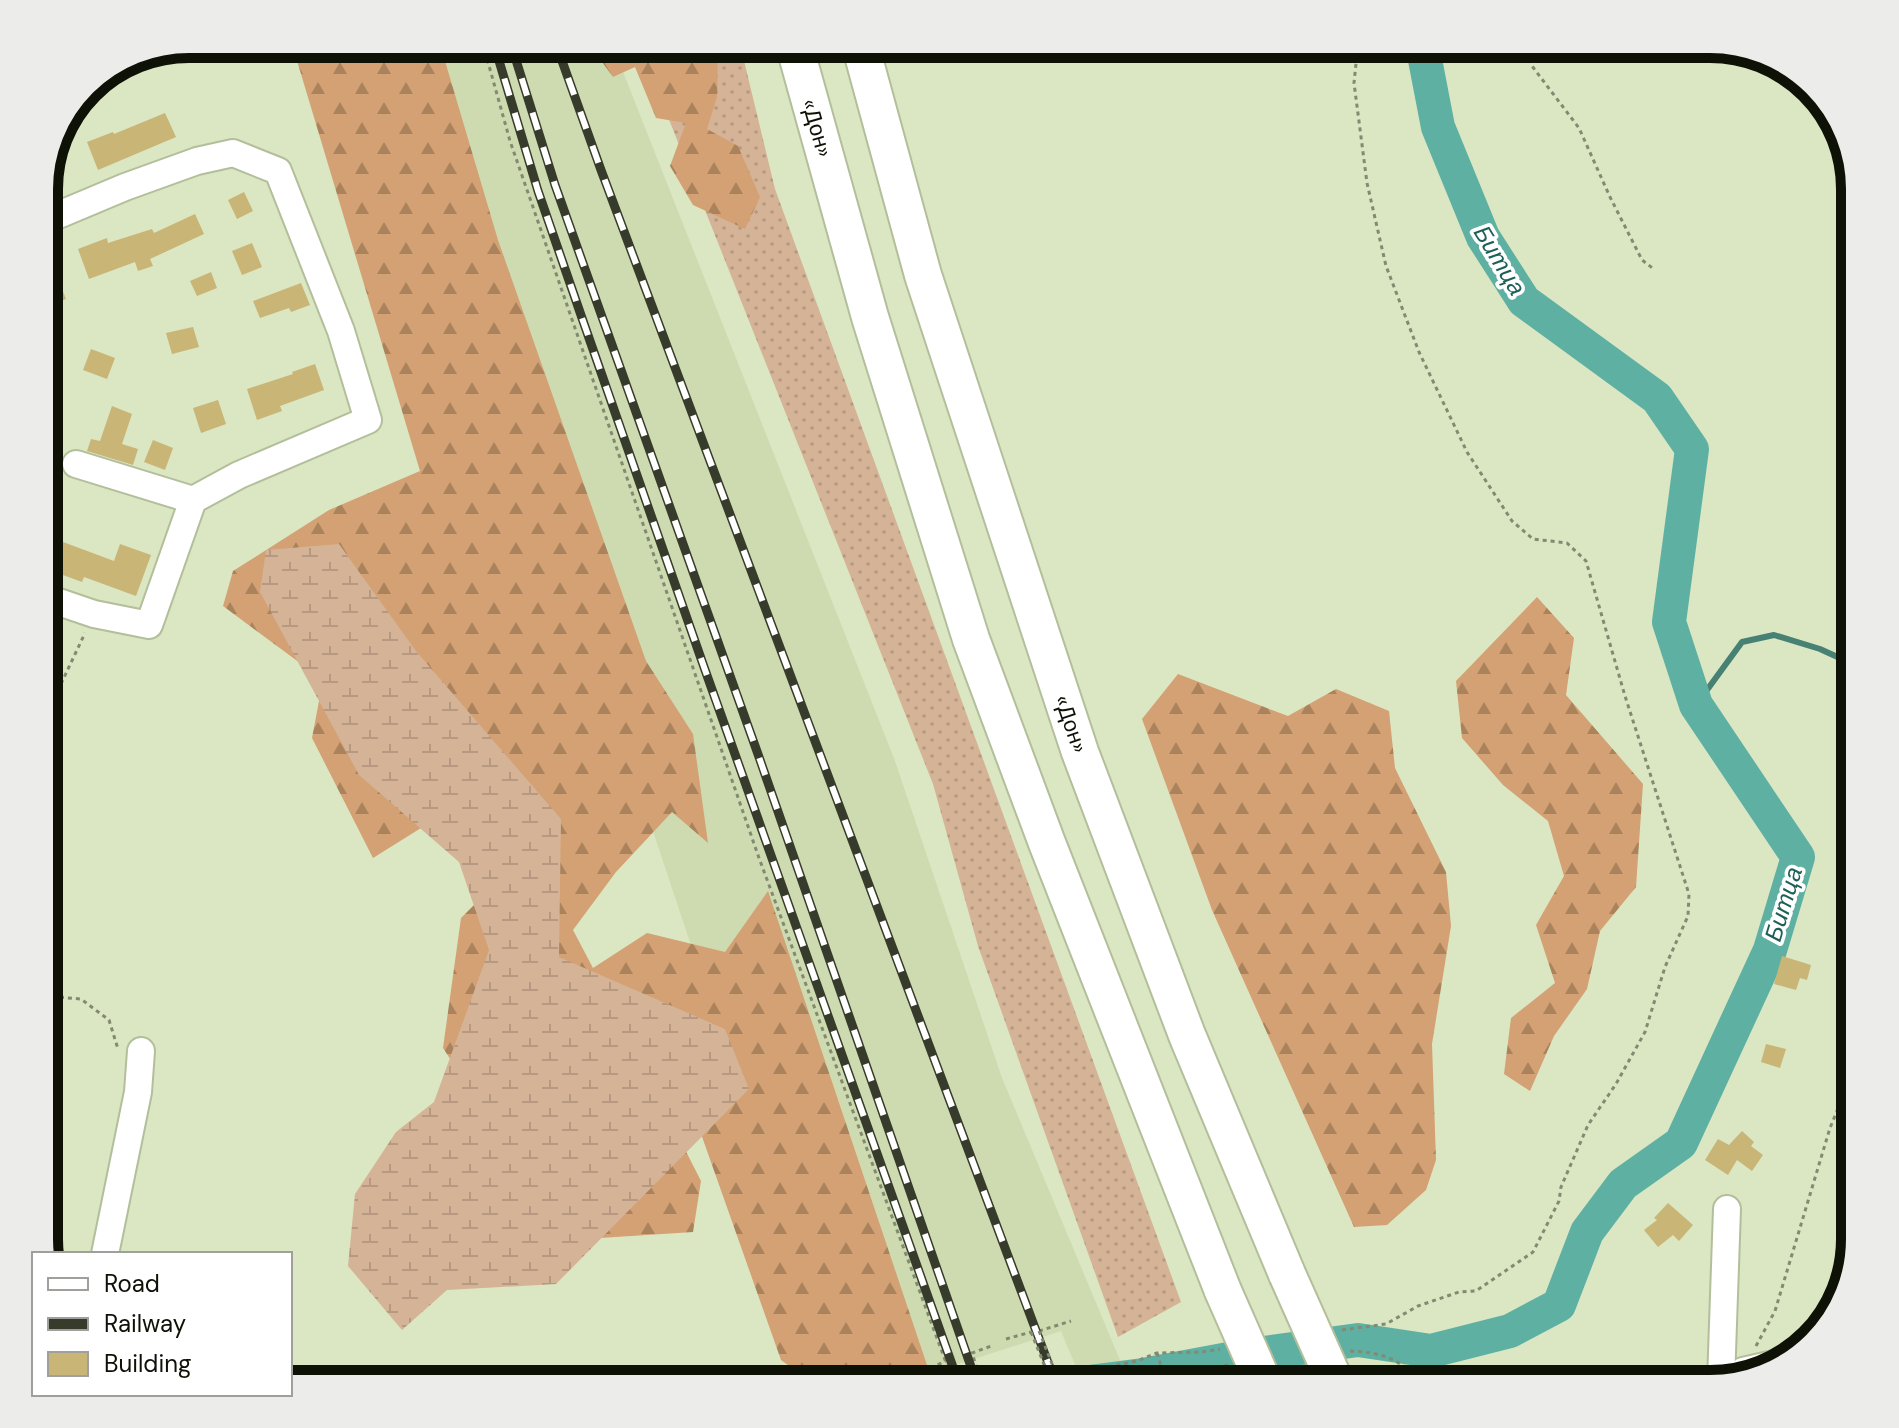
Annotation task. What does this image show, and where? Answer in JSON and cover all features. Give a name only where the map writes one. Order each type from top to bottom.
[{"type":"highway","name":"«Дон»","points":[[798,58],[870,317],[971,639],[1058,873],[1223,1291],[1258,1370]]},
{"type":"highway","name":"«Дон»","points":[[864,58],[923,275],[1080,752],[1187,1035],[1330,1370]]},
{"type":"lane","points":[[58,215],[197,161],[233,153],[278,171],[341,331],[368,420],[239,475],[193,500],[149,625],[94,614],[58,602]]},
{"type":"lane","points":[[76,464],[193,500]]},
{"type":"lane","points":[[105,1252],[138,1092],[129,1051]]},
{"type":"lane","points":[[1725,1368],[1727,1209]]},
{"type":"path","points":[[487,58],[510,141],[759,858],[949,1370]]},
{"type":"path","points":[[1357,58],[1354,83],[1367,183],[1386,266],[1419,352],[1467,452],[1512,521],[1533,539],[1567,543],[1586,561],[1625,696],[1689,894],[1688,916],[1665,967],[1645,1032],[1616,1084],[1588,1125],[1561,1187],[1559,1201],[1533,1252],[1476,1291],[1459,1292],[1418,1306],[1386,1324]]},
{"type":"path","points":[[1529,58],[1579,128],[1642,260],[1655,270]]},
{"type":"path","points":[[58,690],[94,614]]},
{"type":"path","points":[[58,997],[81,999],[109,1020],[129,1051]]},
{"type":"path","points":[[1733,1367],[1775,1311],[1830,1128],[1841,1101]]},
{"type":"path","points":[[1054,1370],[1039,1331],[1071,1321]]},
{"type":"path","points":[[1006,1339],[1031,1332],[1046,1370]]},
{"type":"path","points":[[977,1370],[972,1353],[994,1345]]},
{"type":"path","points":[[1157,1353],[1163,1370]]},
{"type":"path","points":[[925,1370],[946,1361]]},
{"type":"path","points":[[1672,1370],[1682,1367],[1702,1370]]},
{"type":"shaded area","points":[[394,58],[618,58],[895,761],[1002,1078],[1124,1370],[1077,1370],[1061,1331],[940,1370],[832,1370]]},
{"type":"green space","points":[[296,58],[444,58],[498,240],[646,661],[693,734],[708,843],[672,812],[616,872],[573,930],[593,968],[647,933],[725,952],[768,891],[929,1370],[795,1370],[781,1360],[671,1049],[671,1122],[701,1181],[693,1232],[569,1240],[443,1048],[461,918],[496,883],[429,823],[373,858],[312,738],[323,680],[223,606],[233,571],[329,510],[420,471]]},
{"type":"green space","points":[[599,58],[718,58],[717,97],[707,129],[738,146],[760,197],[745,229],[693,205],[670,166],[686,123],[656,118],[635,67],[613,77]]},
{"type":"green space","points":[[645,58],[743,58],[775,189],[1181,1302],[1118,1337],[978,946],[933,784]]},
{"type":"green space","points":[[339,544],[416,651],[561,819],[559,957],[725,1029],[749,1089],[556,1284],[447,1290],[402,1330],[348,1266],[355,1194],[396,1132],[434,1102],[489,950],[459,862],[359,775],[260,592],[266,550]]},
{"type":"green space","points":[[1537,597],[1574,638],[1566,695],[1643,784],[1636,887],[1600,931],[1587,989],[1554,1036],[1530,1091],[1504,1074],[1511,1018],[1555,983],[1536,925],[1564,876],[1548,821],[1503,785],[1462,738],[1456,681]]},
{"type":"green space","points":[[1178,674],[1288,716],[1336,689],[1389,711],[1395,768],[1446,872],[1451,926],[1432,1044],[1436,1160],[1426,1190],[1387,1225],[1354,1227],[1212,910],[1142,719]]},
{"type":"building","points":[[165,113],[176,137],[98,170],[87,142]]},
{"type":"building","points":[[244,192],[253,211],[237,219],[228,200]]},
{"type":"building","points":[[195,214],[204,234],[150,259],[153,266],[138,271],[135,262],[89,279],[78,249],[107,238],[108,243],[152,229],[154,233]]},
{"type":"building","points":[[252,243],[262,267],[242,275],[232,251]]},
{"type":"building","points":[[211,272],[217,288],[197,296],[190,281]]},
{"type":"building","points":[[58,279],[66,299],[58,302]]},
{"type":"building","points":[[301,283],[310,305],[260,318],[253,301]]},
{"type":"building","points":[[193,327],[199,347],[172,354],[166,333]]},
{"type":"building","points":[[91,349],[115,358],[107,379],[83,370]]},
{"type":"building","points":[[315,364],[324,390],[280,406],[282,411],[257,420],[247,389]]},
{"type":"building","points":[[218,400],[226,424],[201,433],[193,408]]},
{"type":"building","points":[[112,406],[132,414],[122,444],[138,449],[133,465],[87,451],[91,439],[100,441]]},
{"type":"building","points":[[153,440],[173,448],[165,470],[144,462]]},
{"type":"building","points":[[63,542],[114,561],[120,544],[151,555],[136,596],[84,577],[82,582],[58,573],[58,555]]},
{"type":"building","points":[[1782,956],[1811,965],[1807,980],[1800,978],[1796,990],[1774,984]]},
{"type":"building","points":[[1766,1044],[1786,1049],[1780,1068],[1761,1062]]},
{"type":"building","points":[[1742,1131],[1754,1142],[1751,1146],[1763,1155],[1752,1171],[1737,1160],[1728,1175],[1705,1160],[1718,1139],[1729,1145]]},
{"type":"building","points":[[1668,1203],[1693,1225],[1679,1241],[1673,1235],[1658,1247],[1644,1230],[1657,1220],[1654,1218]]},
{"type":"waterway","name":"Битца","points":[[1170,1370],[1358,1340],[1431,1351],[1510,1331],[1559,1305],[1587,1232],[1623,1184],[1681,1143],[1770,950],[1798,857],[1696,705],[1669,622],[1692,449],[1657,398],[1524,301],[1483,237],[1438,127],[1425,58]]},
{"type":"waterway","points":[[1696,705],[1742,642],[1774,635],[1841,659]]},
{"type":"railway","points":[[498,58],[538,191],[582,318],[954,1370]]},
{"type":"railway","points":[[515,58],[555,185],[759,757],[972,1370]]},
{"type":"railway","points":[[561,58],[1051,1370]]}]
